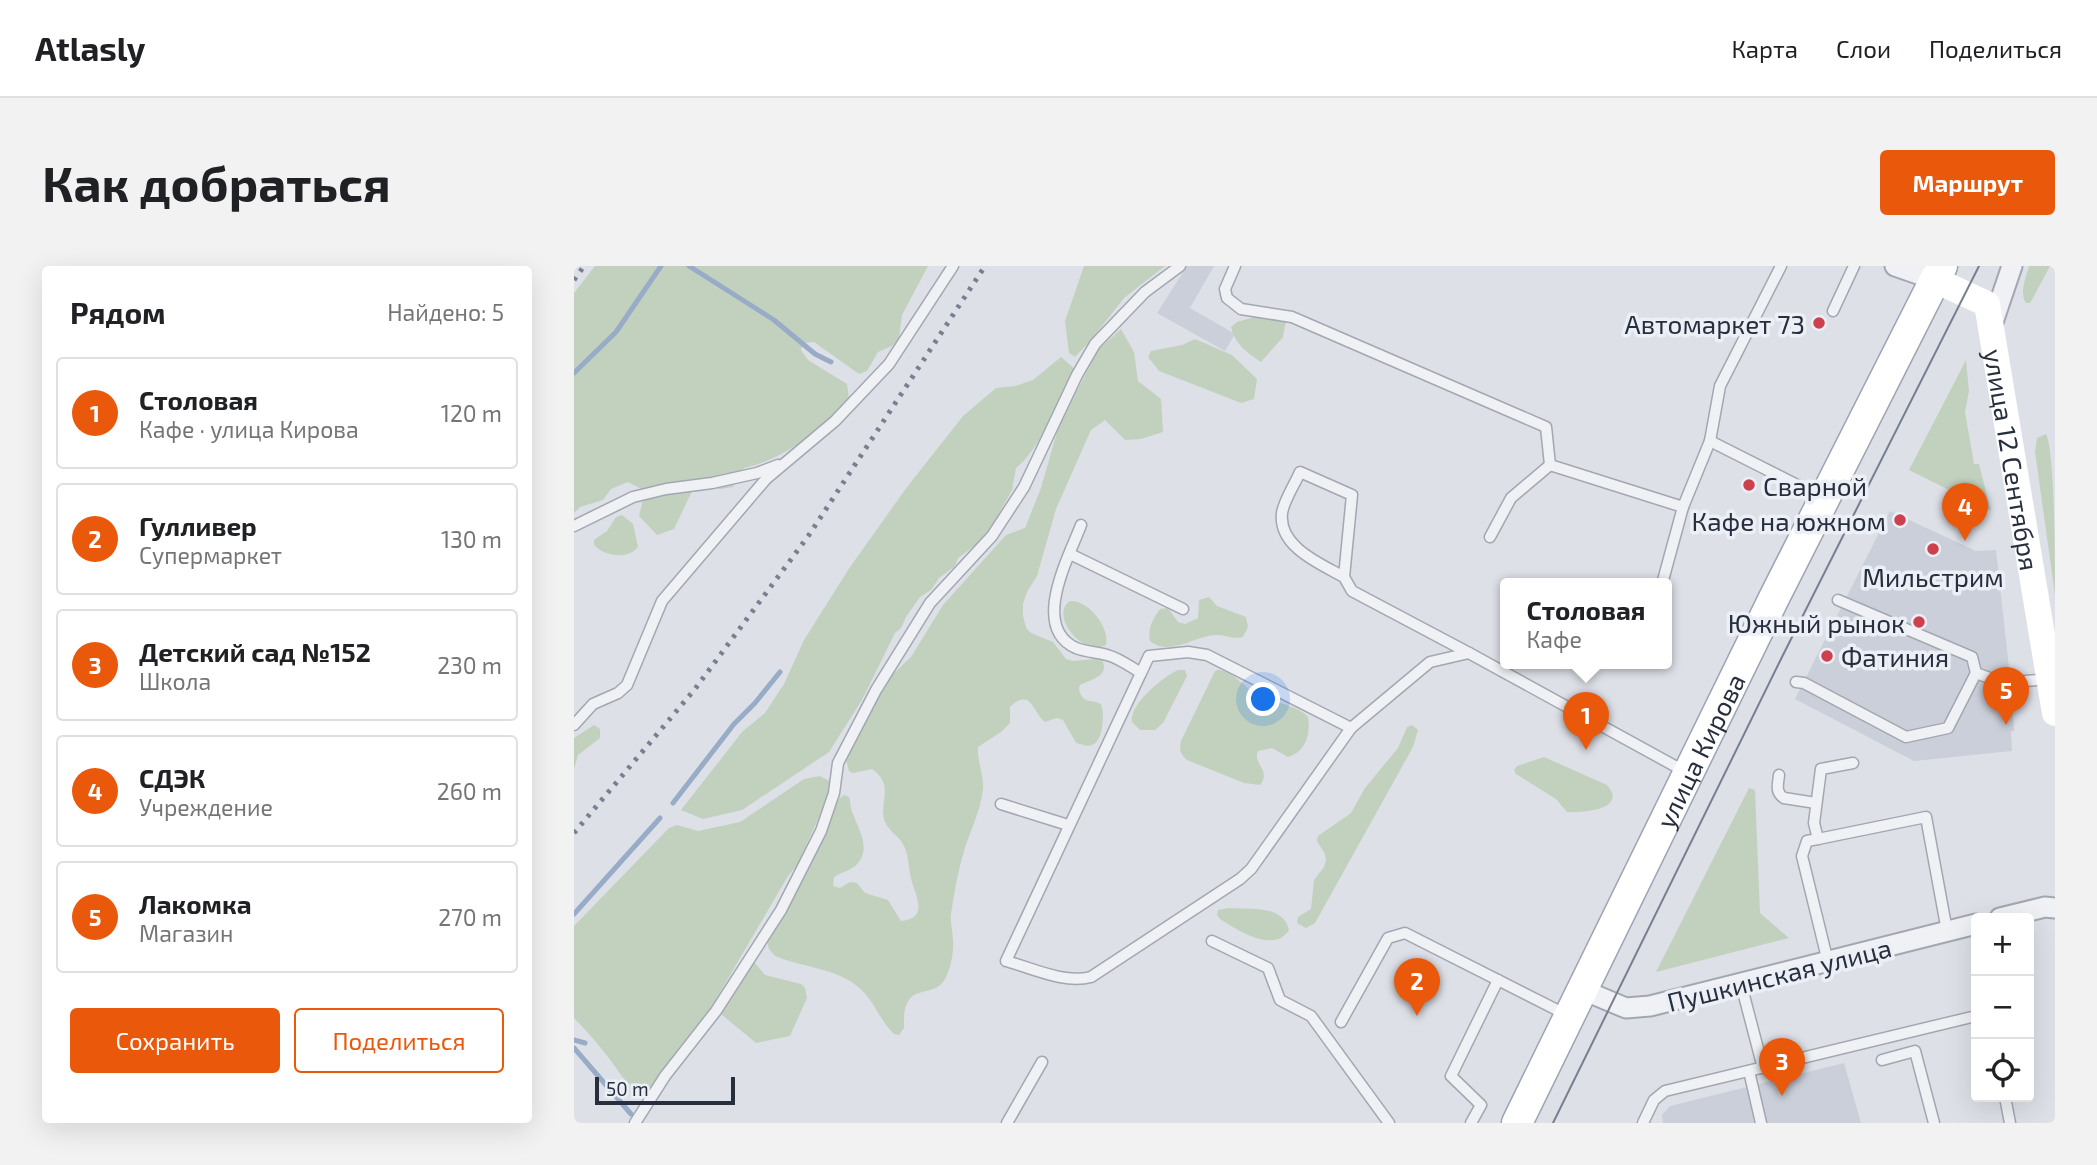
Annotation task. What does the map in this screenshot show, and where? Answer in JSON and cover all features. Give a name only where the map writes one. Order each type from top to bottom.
[{"type":"main road","name":"улица 12 Сентября","points":[[1939,273],[1987,304],[2055,713]]},
{"type":"main road","name":"улица Кирова","points":[[1517,1123],[1824,499],[1939,273]]},
{"type":"street","points":[[1895,266],[1939,273]]},
{"type":"street","points":[[1992,325],[2012,266]]},
{"type":"street","points":[[2020,913],[2045,907],[2055,908]]},
{"type":"street","name":"Пушкинская улица","points":[[1583,990],[1626,1008],[1650,1006],[1971,925]]},
{"type":"lane","points":[[574,724],[593,704],[618,693],[626,685],[662,601],[766,479],[835,421],[889,364],[953,266]]},
{"type":"lane","points":[[635,1123],[665,1076],[716,1011],[781,910],[821,831],[834,793],[838,762],[876,690],[930,603],[992,536],[1024,487],[1077,375],[1095,344],[1137,299],[1180,266]]},
{"type":"lane","points":[[1235,266],[1225,289],[1227,298],[1241,309],[1292,317],[1546,427],[1550,465]]},
{"type":"lane","points":[[1664,578],[1683,507],[1710,441],[1720,386],[1781,266]]},
{"type":"lane","points":[[1833,311],[1854,266]]},
{"type":"lane","points":[[1710,441],[1824,499]]},
{"type":"lane","points":[[574,526],[633,497],[666,488],[746,476],[785,463]]},
{"type":"lane","points":[[1550,465],[1683,507]]},
{"type":"lane","points":[[1490,537],[1511,498],[1550,465]]},
{"type":"lane","points":[[1344,578],[1352,495],[1300,472],[1282,513],[1290,540],[1303,554],[1344,578],[1352,591],[1688,773]]},
{"type":"lane","points":[[1081,525],[1055,594],[1053,613],[1058,631],[1072,646],[1087,652],[1109,655],[1141,673]]},
{"type":"lane","points":[[1070,554],[1183,609]]},
{"type":"lane","points":[[1796,682],[1804,683],[1906,737],[1948,729],[1976,673],[1972,657],[1838,600]]},
{"type":"lane","points":[[1351,728],[1207,654],[1188,652],[1149,656],[1006,961],[1065,978],[1081,980],[1091,977],[1245,874],[1351,728],[1430,662],[1469,653]]},
{"type":"lane","points":[[1976,673],[2003,683],[2048,679]]},
{"type":"lane","points":[[1818,839],[1814,822],[1821,769],[1853,763]]},
{"type":"lane","points":[[1779,775],[1777,790],[1780,795],[1816,803]]},
{"type":"lane","points":[[1001,804],[1068,825]]},
{"type":"lane","points":[[1828,962],[1802,856],[1807,841],[1926,817],[1947,932]]},
{"type":"lane","points":[[1341,1022],[1388,938],[1405,933],[1570,1017]]},
{"type":"lane","points":[[1212,941],[1268,968],[1280,1000],[1311,1016],[1389,1123]]},
{"type":"lane","points":[[1471,1123],[1481,1105],[1451,1076],[1498,979]]},
{"type":"lane","points":[[1741,984],[1763,1068]]},
{"type":"lane","points":[[1643,1123],[1654,1100],[1665,1091],[1971,1017]]},
{"type":"lane","points":[[1882,1060],[1916,1051],[1934,1123]]},
{"type":"lane","points":[[1007,1123],[1042,1062]]},
{"type":"lane","points":[[1749,1071],[1761,1123]]},
{"type":"lane","points":[[2006,1102],[2010,1123]]},
{"type":"shaded area","points":[[1187,266],[1214,266],[1190,308],[1235,334],[1225,351],[1157,313]]},
{"type":"shaded area","name":"Южный рынок","points":[[1890,511],[1976,551],[1996,550],[2009,668],[2014,731],[2011,731],[2012,751],[1914,761],[1795,699]]},
{"type":"shaded area","points":[[1844,1063],[1861,1123],[1663,1123],[1662,1115],[1670,1106]]},
{"type":"green space","points":[[595,266],[928,266],[902,315],[899,338],[892,346],[878,352],[867,371],[859,374],[814,342],[803,343],[801,350],[808,360],[847,384],[849,398],[839,410],[788,450],[774,458],[744,468],[733,487],[694,487],[674,529],[657,535],[639,516],[645,491],[628,482],[611,489],[603,500],[580,507],[574,513],[574,293]]},
{"type":"green space","points":[[1084,266],[1165,266],[1124,298],[1075,357],[1069,353],[1065,321]]},
{"type":"green space","points":[[2029,266],[2050,266],[2030,303],[2026,303],[2023,290]]},
{"type":"green space","points":[[1265,314],[1286,320],[1283,337],[1261,362],[1242,347],[1231,327],[1237,322]]},
{"type":"green space","points":[[1121,329],[1134,352],[1138,381],[1161,399],[1163,432],[1141,439],[1125,440],[1105,420],[1091,430],[1056,509],[1037,576],[1023,604],[1026,628],[1031,633],[1053,642],[1066,659],[1102,660],[1102,673],[1079,688],[1084,699],[1101,704],[1101,732],[1092,745],[1076,743],[1063,720],[1057,718],[1045,722],[1031,703],[1023,699],[1010,707],[1010,723],[978,747],[983,789],[955,890],[951,917],[952,959],[941,985],[913,996],[908,1002],[904,1028],[899,1035],[894,1034],[857,986],[839,975],[775,956],[767,941],[806,872],[839,799],[844,795],[849,797],[864,848],[860,861],[834,877],[833,886],[840,888],[850,882],[857,883],[865,893],[888,900],[901,921],[916,915],[918,904],[906,850],[884,817],[883,782],[872,769],[853,773],[849,771],[846,760],[879,690],[911,657],[943,605],[1006,535],[1025,528],[1041,488],[1059,425],[1098,350]]},
{"type":"green space","points":[[1195,339],[1232,355],[1257,379],[1254,399],[1241,403],[1159,371],[1148,357],[1151,351],[1182,345]]},
{"type":"green space","points":[[1061,357],[1076,370],[1041,437],[1016,468],[1012,490],[992,526],[977,544],[958,558],[955,566],[939,578],[931,590],[920,597],[895,633],[862,700],[829,752],[742,810],[703,819],[681,810],[742,732],[765,713],[784,684],[804,640],[848,570],[907,487],[963,416],[996,388],[1033,380]]},
{"type":"green space","points":[[1966,360],[1969,391],[1965,412],[1974,464],[1979,464],[1991,511],[1959,491],[1951,491],[1909,470]]},
{"type":"green space","points":[[2046,434],[2053,485],[2055,595],[2035,452],[2037,438]]},
{"type":"green space","points":[[622,515],[633,524],[638,547],[622,555],[598,549],[594,540],[607,531],[616,517]]},
{"type":"green space","points":[[1209,597],[1217,606],[1246,617],[1248,627],[1243,637],[1207,636],[1165,647],[1150,641],[1151,624],[1160,609],[1168,608],[1178,622],[1185,624],[1198,618],[1199,600]]},
{"type":"green space","points":[[1070,601],[1084,605],[1097,616],[1105,631],[1106,645],[1087,645],[1071,633],[1063,615]]},
{"type":"green space","points":[[1178,670],[1185,670],[1187,676],[1163,723],[1155,730],[1140,730],[1132,722],[1132,715],[1141,699]]},
{"type":"green space","points":[[1215,671],[1233,676],[1256,694],[1292,707],[1308,717],[1306,742],[1294,755],[1288,757],[1272,748],[1258,751],[1257,759],[1264,775],[1260,785],[1244,783],[1187,760],[1181,751],[1181,741]]},
{"type":"green space","points":[[594,725],[600,729],[600,738],[578,755],[574,769],[574,738]]},
{"type":"green space","points":[[1412,725],[1418,730],[1413,747],[1315,923],[1306,928],[1297,923],[1298,917],[1311,909],[1314,880],[1326,860],[1317,841],[1318,836],[1351,813],[1365,788],[1398,748],[1407,727]]},
{"type":"green space","points":[[1544,757],[1607,785],[1612,793],[1612,800],[1600,808],[1567,812],[1556,799],[1516,774],[1514,770],[1517,766]]},
{"type":"green space","points":[[820,776],[829,781],[830,792],[798,864],[788,876],[712,1006],[650,1088],[631,1085],[574,1018],[574,926],[669,828],[677,825],[698,831],[740,822],[804,779]]},
{"type":"green space","points":[[1749,788],[1755,790],[1760,913],[1789,938],[1656,972]]},
{"type":"green space","points":[[1229,908],[1273,912],[1286,922],[1289,930],[1274,940],[1255,938],[1220,919],[1218,910]]},
{"type":"green space","points":[[754,962],[765,975],[801,984],[805,988],[807,998],[790,1036],[756,1043],[721,1014]]},
{"type":"waterway","points":[[574,373],[616,332],[661,266]]},
{"type":"waterway","points":[[689,266],[774,320],[815,354],[831,362]]},
{"type":"waterway","points":[[673,803],[734,724],[780,672]]},
{"type":"waterway","points":[[574,914],[660,818]]},
{"type":"waterway","points":[[574,1040],[585,1043]]},
{"type":"waterway","points":[[574,1048],[631,1114]]},
{"type":"tram line","points":[[1553,1123],[1781,659],[1979,266]]},
{"type":"railway","points":[[574,280],[584,266]]},
{"type":"railway","points":[[574,833],[695,689],[809,535],[985,266]]},
{"type":"place","name":"Автомаркет 73","points":[[1819,323]]},
{"type":"place","name":"Сварной","points":[[1749,485]]},
{"type":"place","name":"Кафе на южном","points":[[1900,520]]},
{"type":"place","name":"СДЭК","points":[[1965,541]]},
{"type":"place","name":"Мильстрим","points":[[1933,549]]},
{"type":"place","name":"Южный рынок","points":[[1919,622]]},
{"type":"place","name":"Фатиния","points":[[1827,656]]},
{"type":"place","name":"Лакомка","points":[[2006,725]]},
{"type":"place","name":"Столовая","points":[[1586,750]]},
{"type":"place","name":"Гулливер","points":[[1417,1016]]},
{"type":"place","name":"Детский сад №152","points":[[1782,1096]]}]
